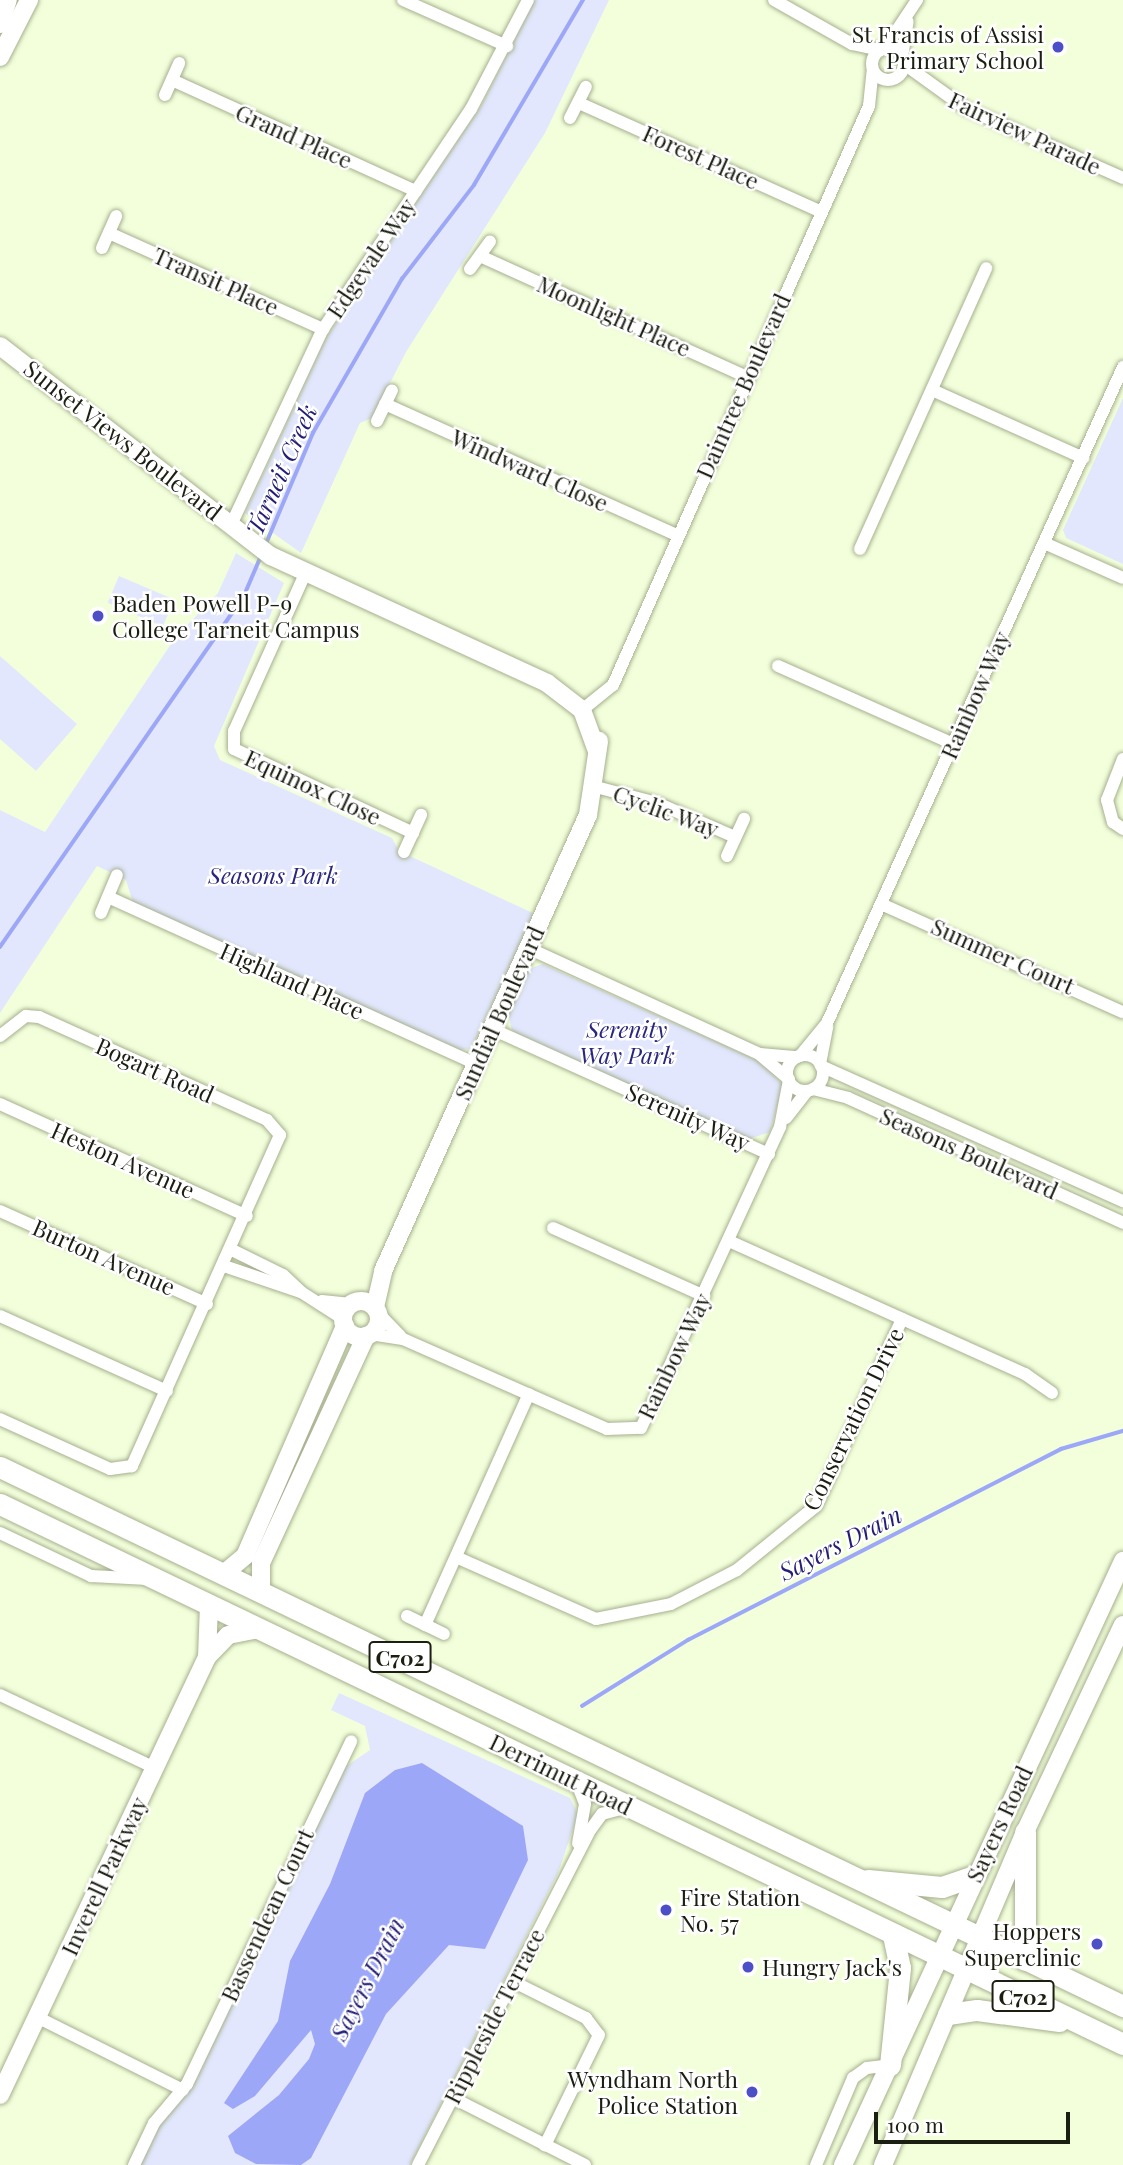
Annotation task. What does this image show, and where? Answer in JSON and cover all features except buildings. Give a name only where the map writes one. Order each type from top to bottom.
[{"type":"highway","name":"Derrimut Road","points":[[0,1467],[226,1572],[852,1879],[1123,2006]]},
{"type":"highway","name":"Derrimut Road","points":[[0,1504],[1123,2044]]},
{"type":"highway","points":[[1025,1960],[1026,1832]]},
{"type":"highway","points":[[852,1879],[942,1887],[974,1876]]},
{"type":"highway","points":[[890,2065],[900,1968],[893,1934]]},
{"type":"highway","points":[[948,2014],[977,2010],[1079,2023]]},
{"type":"street","points":[[0,24],[8,0]]},
{"type":"street","points":[[0,57],[29,0]]},
{"type":"street","points":[[403,0],[507,46]]},
{"type":"street","name":"Edgevale Way","points":[[231,525],[323,329],[416,191],[507,46],[528,0]]},
{"type":"street","points":[[774,0],[852,44],[883,49]]},
{"type":"street","points":[[852,44],[872,68],[883,49],[909,17],[917,0]]},
{"type":"street","points":[[903,60],[909,17]]},
{"type":"street","name":"Fairview Parade","points":[[883,49],[903,60],[928,86]]},
{"type":"street","name":"Daintree Boulevard","points":[[588,705],[610,690],[618,666],[869,106],[892,80],[903,60]]},
{"type":"street","points":[[165,95],[179,63]]},
{"type":"street","name":"Fairview Parade","points":[[872,68],[892,80],[928,86],[1123,178]]},
{"type":"street","name":"Daintree Boulevard","points":[[869,106],[872,68]]},
{"type":"street","name":"Grand Place","points":[[172,80],[416,191]]},
{"type":"street","points":[[570,118],[586,87]]},
{"type":"street","name":"Forest Place","points":[[579,103],[822,212]]},
{"type":"street","points":[[102,247],[116,216]]},
{"type":"street","name":"Transit Place","points":[[109,233],[323,329]]},
{"type":"street","points":[[470,269],[490,241]]},
{"type":"street","name":"Moonlight Place","points":[[480,256],[747,377]]},
{"type":"street","points":[[860,550],[986,268]]},
{"type":"street","name":"Sunset Views Boulevard","points":[[0,346],[271,556],[547,683],[588,705]]},
{"type":"street","name":"Rainbow Way","points":[[359,1312],[403,1339],[614,1432],[640,1428],[769,1154],[780,1127],[789,1079],[799,1057],[827,1023],[1123,367]]},
{"type":"street","points":[[377,421],[392,390]]},
{"type":"street","points":[[932,390],[1083,458]]},
{"type":"street","name":"Windward Close","points":[[385,404],[676,536]]},
{"type":"street","points":[[1044,543],[1123,578]]},
{"type":"street","name":"Equinox Close","points":[[305,573],[236,726],[234,749],[412,833]]},
{"type":"street","points":[[778,666],[953,744]]},
{"type":"street","name":"Sundial Boulevard","points":[[226,1572],[245,1556],[359,1312],[383,1271],[528,948],[596,787],[597,751],[588,705]]},
{"type":"street","points":[[1123,760],[1107,800],[1109,813],[1123,830]]},
{"type":"street","name":"Cyclic Way","points":[[596,787],[657,803],[736,837]]},
{"type":"street","points":[[404,852],[421,814]]},
{"type":"street","name":"Cyclic Way","points":[[727,856],[744,819]]},
{"type":"street","points":[[101,913],[117,875]]},
{"type":"street","name":"Highland Place","points":[[108,897],[476,1064]]},
{"type":"street","name":"Summer Court","points":[[881,904],[1123,1012]]},
{"type":"street","points":[[528,948],[760,1054],[789,1079]]},
{"type":"street","name":"Bogart Road","points":[[0,1035],[33,1015],[276,1127],[280,1140],[247,1216]]},
{"type":"street","name":"Rainbow Way","points":[[780,1127],[810,1090],[821,1065],[827,1023]]},
{"type":"street","name":"Serenity Way","points":[[492,1029],[769,1154]]},
{"type":"street","points":[[760,1054],[799,1057]]},
{"type":"street","name":"Seasons Boulevard","points":[[799,1057],[1123,1201]]},
{"type":"street","name":"Seasons Boulevard","points":[[789,1079],[810,1090],[848,1098],[1123,1223]]},
{"type":"street","name":"Heston Avenue","points":[[0,1104],[247,1216]]},
{"type":"street","name":"Burton Avenue","points":[[0,1211],[207,1304]]},
{"type":"street","points":[[0,1419],[125,1471],[167,1391],[247,1216]]},
{"type":"street","points":[[553,1228],[704,1296]]},
{"type":"street","name":"Conservation Drive","points":[[456,1557],[591,1619],[662,1607],[737,1570],[816,1506],[902,1319],[729,1241]]},
{"type":"street","points":[[232,1250],[269,1268],[301,1292]]},
{"type":"street","points":[[225,1266],[262,1283],[301,1292],[359,1312]]},
{"type":"street","points":[[262,1283],[269,1268]]},
{"type":"street","points":[[261,1589],[261,1563],[368,1335],[359,1312]]},
{"type":"street","points":[[359,1312],[368,1335]]},
{"type":"street","points":[[0,1316],[167,1391]]},
{"type":"street","points":[[902,1319],[1052,1393]]},
{"type":"street","name":"Rainbow Way","points":[[368,1335],[403,1339]]},
{"type":"street","points":[[425,1625],[529,1394]]},
{"type":"street","points":[[0,1533],[91,1576],[155,1579]]},
{"type":"street","name":"Sayers Road","points":[[843,2165],[974,1876],[1123,1561]]},
{"type":"street","name":"Inverell Parkway","points":[[207,1657],[209,1605]]},
{"type":"street","points":[[407,1616],[444,1634]]},
{"type":"street","name":"Inverell Parkway","points":[[0,2095],[207,1657],[228,1635],[260,1629]]},
{"type":"street","points":[[1089,1630],[1119,1633]]},
{"type":"street","name":"Sayers Road","points":[[883,2165],[1026,1832],[1119,1633]]},
{"type":"street","points":[[1,1697],[155,1768]]},
{"type":"street","name":"Bassendean Court","points":[[134,2165],[154,2123],[183,2090],[351,1741]]},
{"type":"street","name":"Rippleside Terrace","points":[[570,1866],[585,1804],[576,1781]]},
{"type":"street","name":"Rippleside Terrace","points":[[418,2165],[570,1866],[598,1818],[629,1807]]},
{"type":"street","points":[[512,1980],[586,2018],[598,2035],[545,2145]]},
{"type":"street","points":[[37,2017],[183,2090]]},
{"type":"street","points":[[816,2165],[853,2078],[867,2067],[890,2065]]},
{"type":"street","points":[[453,2098],[585,2165]]},
{"type":"green space","points":[[535,0],[609,0],[545,133],[406,352],[372,418],[360,423],[301,553],[245,513],[326,338],[481,106]]},
{"type":"green space","points":[[1123,398],[1123,564],[1066,538],[1063,530]]},
{"type":"green space","name":"Seasons Park","points":[[236,553],[284,583],[214,746],[220,760],[392,838],[399,851],[535,914],[471,1049],[460,1050],[133,903],[126,880],[97,866],[0,1013],[0,810],[45,832],[175,638],[218,593]]},
{"type":"green space","points":[[119,576],[174,599],[163,626],[108,603]]},
{"type":"green space","points":[[0,656],[77,724],[36,771],[0,739]]},
{"type":"green space","name":"Serenity Way Park","points":[[543,964],[761,1062],[783,1085],[770,1132],[749,1139],[512,1031],[508,1012],[528,969]]},
{"type":"green space","points":[[339,1693],[570,1798],[578,1814],[558,1873],[410,2165],[140,2165],[160,2125],[193,2086],[345,1767],[370,1750],[365,1726],[331,1710]]},
{"type":"water","points":[[422,1763],[523,1826],[528,1860],[485,1949],[449,1945],[386,2014],[311,2158],[301,2165],[256,2164],[235,2153],[228,2136],[279,2095],[309,2059],[315,2044],[311,2030],[255,2096],[233,2109],[224,2103],[278,2021],[290,1961],[330,1884],[365,1793],[395,1770]]},
{"type":"waterway","name":"Tarneit Creek","points":[[265,546],[313,433],[402,279],[474,185],[583,0]]},
{"type":"waterway","name":"Tarneit Creek","points":[[0,947],[243,598],[261,556]]},
{"type":"waterway","name":"Sayers Drain","points":[[582,1706],[688,1640],[1061,1449],[1123,1431]]},
{"type":"place","name":"St Francis of Assisi Primary School","points":[[1058,47]]},
{"type":"place","name":"Baden Powell P-9 College Tarneit Campus","points":[[98,616]]},
{"type":"place","name":"Fire Station No. 57","points":[[666,1910]]},
{"type":"place","name":"Hoppers Superclinic","points":[[1097,1944]]},
{"type":"place","name":"Hungry Jack's","points":[[748,1967]]},
{"type":"place","name":"Wyndham North Police Station","points":[[752,2092]]}]
